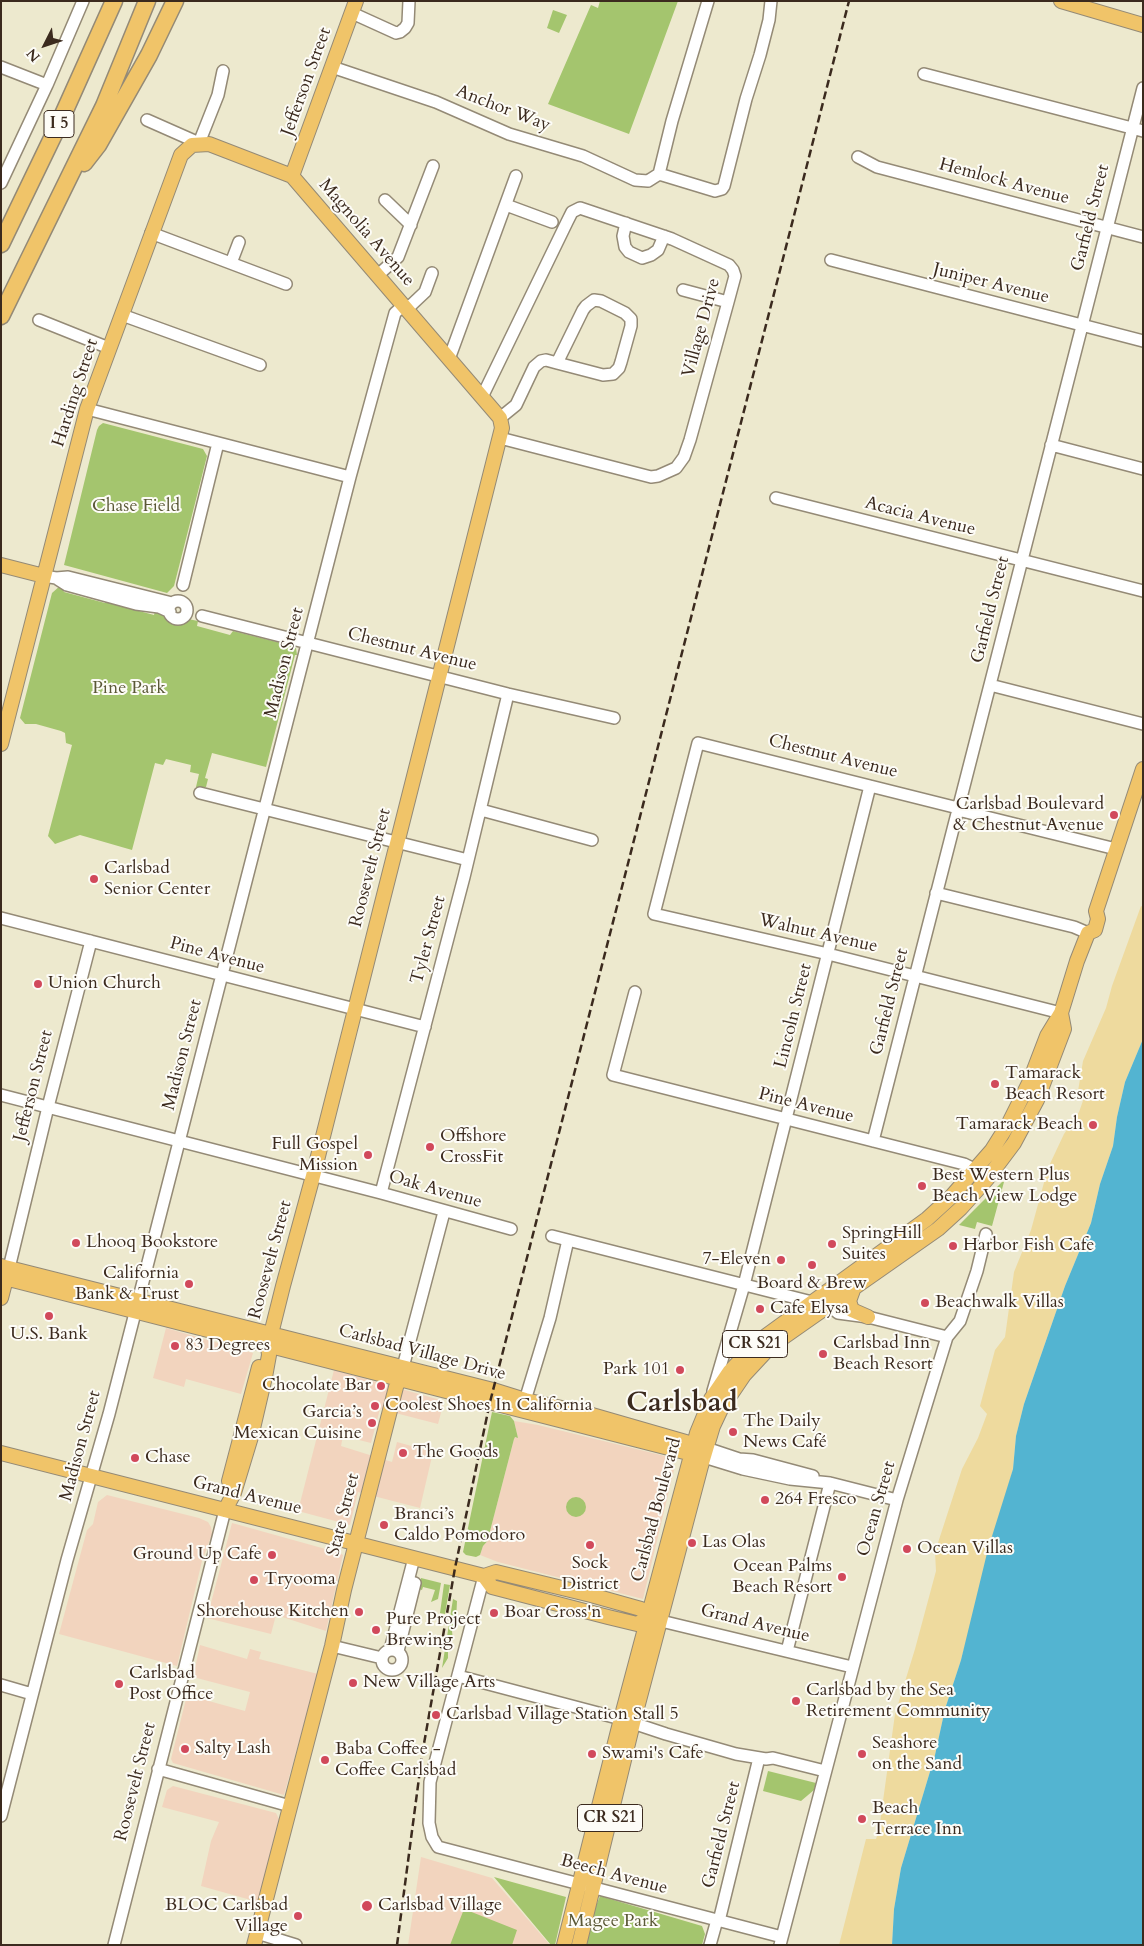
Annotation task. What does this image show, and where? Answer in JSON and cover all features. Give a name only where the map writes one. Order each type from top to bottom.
[{"type":"highway","points":[[58,128],[101,1]]},
{"type":"highway","name":"I 5","points":[[1,244],[58,128],[114,1]]},
{"type":"highway","name":"I 5","points":[[1,316],[104,106],[147,1]]},
{"type":"highway","points":[[64,188],[98,145],[149,54],[175,1]]},
{"type":"main road","points":[[1061,1],[1143,25]]},
{"type":"main road","name":"Jefferson Street","points":[[292,176],[354,7]]},
{"type":"main road","name":"Magnolia Avenue","points":[[199,143],[210,144],[292,176],[500,418]]},
{"type":"main road","name":"Harding Street","points":[[1,744],[50,577],[87,409],[181,155],[192,144],[199,143]]},
{"type":"main road","points":[[500,418],[502,428],[500,438]]},
{"type":"main road","name":"Roosevelt Street","points":[[225,1510],[234,1493],[248,1448],[265,1377],[269,1354],[269,1340],[356,1009],[396,843],[500,438]]},
{"type":"main road","name":"Chestnut Avenue","points":[[1,565],[50,577]]},
{"type":"main road","name":"Carlsbad Boulevard","points":[[564,1945],[586,1886],[627,1721],[699,1451],[700,1425],[711,1399],[730,1371],[768,1333],[927,1219],[981,1175],[1014,1142],[1037,1100],[1064,1029],[1061,1013],[1088,933],[1084,926],[1088,916],[1096,911],[1143,769]]},
{"type":"main road","name":"Carlsbad Boulevard","points":[[699,1451],[731,1392],[756,1361],[785,1336],[938,1229],[961,1208],[981,1175]]},
{"type":"main road","name":"Jefferson Street","points":[[1,1298],[4,1272]]},
{"type":"main road","name":"Carlsbad Village Drive","points":[[4,1272],[699,1451]]},
{"type":"main road","points":[[829,1306],[827,1299],[829,1296],[840,1288],[851,1274]]},
{"type":"main road","points":[[853,1290],[849,1301],[852,1310],[868,1317]]},
{"type":"main road","points":[[785,1336],[789,1328],[804,1315],[812,1302]]},
{"type":"main road","name":"State Street","points":[[255,1939],[332,1646],[356,1543],[402,1373]]},
{"type":"main road","name":"Grand Avenue","points":[[1,1453],[484,1576],[496,1572],[567,1589],[641,1609],[655,1619]]},
{"type":"main road","name":"Carlsbad Boulevard","points":[[579,1945],[586,1886]]},
{"type":"street","points":[[1,183],[47,85],[83,1]]},
{"type":"street","points":[[354,7],[396,32],[400,32],[408,23],[409,1]]},
{"type":"street","points":[[708,1],[672,121],[659,174],[714,191],[722,189],[724,186],[746,99],[769,20],[771,1]]},
{"type":"street","points":[[1,67],[47,85]]},
{"type":"street","name":"Anchor Way","points":[[332,67],[436,102],[509,134],[583,156],[635,180],[648,181],[659,174]]},
{"type":"street","points":[[199,143],[218,95],[223,71]]},
{"type":"street","points":[[924,74],[1138,129]]},
{"type":"street","name":"Garfield Street","points":[[873,1141],[1107,228],[1138,129],[1143,88]]},
{"type":"street","name":"Magnolia Avenue","points":[[147,120],[199,143]]},
{"type":"street","name":"Hemlock Avenue","points":[[858,157],[877,167],[1143,237]]},
{"type":"street","points":[[378,275],[398,257],[433,166]]},
{"type":"street","points":[[450,359],[516,176]]},
{"type":"street","points":[[385,200],[410,225]]},
{"type":"street","points":[[506,205],[552,222]]},
{"type":"street","name":"Village Drive","points":[[482,397],[572,212],[585,208],[664,236],[729,265],[733,270],[735,276],[684,457],[676,468],[651,477],[500,438]]},
{"type":"street","points":[[626,223],[622,241],[629,252],[642,258],[658,250],[664,236]]},
{"type":"street","points":[[151,233],[286,284]]},
{"type":"street","points":[[231,263],[239,242]]},
{"type":"street","name":"Juniper Avenue","points":[[831,260],[1143,341]]},
{"type":"street","name":"Madison Street","points":[[1,1816],[67,1560],[92,1476],[350,477],[395,313],[425,292],[432,273]]},
{"type":"street","points":[[683,290],[728,302]]},
{"type":"street","points":[[500,418],[516,405],[534,367],[541,361],[546,360],[557,363],[603,375],[613,374],[619,368],[631,326],[629,315],[601,301],[594,300],[584,310],[557,363]]},
{"type":"street","points":[[122,315],[260,365]]},
{"type":"street","points":[[39,320],[109,348]]},
{"type":"street","points":[[87,409],[350,477]]},
{"type":"street","points":[[179,607],[218,443]]},
{"type":"street","points":[[1051,445],[1143,468]]},
{"type":"street","name":"Acacia Avenue","points":[[776,498],[1143,591]]},
{"type":"street","name":"Chestnut Avenue","points":[[50,577],[68,577],[179,607],[196,617],[202,616],[439,677],[614,718]]},
{"type":"street","points":[[990,685],[1143,724]]},
{"type":"street","name":"Tyler Street","points":[[381,1193],[481,810],[508,694]]},
{"type":"street","name":"Chestnut Avenue","points":[[654,914],[698,743],[1116,850]]},
{"type":"street","name":"Lincoln Street","points":[[711,1399],[744,1285],[870,786]]},
{"type":"street","points":[[200,793],[468,860]]},
{"type":"street","points":[[481,810],[592,840]]},
{"type":"street","points":[[936,893],[1074,927],[1088,933]]},
{"type":"street","name":"Walnut Avenue","points":[[654,914],[828,954],[1061,1013]]},
{"type":"street","name":"Pine Avenue","points":[[1,918],[425,1027]]},
{"type":"street","name":"Jefferson Street","points":[[4,1272],[91,941]]},
{"type":"street","name":"Pine Avenue","points":[[634,992],[613,1075],[964,1164],[981,1175]]},
{"type":"street","name":"Oak Avenue","points":[[1,1095],[381,1193],[511,1229]]},
{"type":"street","name":"State Street","points":[[402,1373],[444,1212]]},
{"type":"street","name":"Ocean Street","points":[[781,1941],[896,1500],[947,1337],[960,1321],[977,1271],[986,1234]]},
{"type":"street","points":[[552,1236],[812,1302]]},
{"type":"street","points":[[524,1405],[550,1318],[568,1240]]},
{"type":"street","points":[[829,1306],[838,1313],[868,1317],[947,1337]]},
{"type":"street","name":"Carlsbad Village Drive","points":[[699,1451],[743,1469],[790,1479],[830,1484],[896,1500]]},
{"type":"street","points":[[787,1651],[830,1484]]},
{"type":"street","name":"Roosevelt Street","points":[[114,1945],[225,1510]]},
{"type":"street","points":[[332,1646],[390,1653],[417,1559]]},
{"type":"street","points":[[484,1576],[458,1676],[627,1721],[736,1754],[759,1758],[773,1758],[825,1772]]},
{"type":"street","name":"Grand Avenue","points":[[655,1619],[852,1667]]},
{"type":"street","name":"Beech Avenue","points":[[458,1676],[430,1782],[429,1823],[432,1837],[438,1847],[718,1920],[781,1941]]},
{"type":"street","points":[[1,1685],[32,1694]]},
{"type":"street","name":"Garfield Street","points":[[710,1945],[759,1758]]},
{"type":"street","points":[[158,1769],[290,1806]]},
{"type":"street","points":[[255,1939],[296,1945]]},
{"type":"shaded area","points":[[166,1328],[253,1353],[241,1394],[186,1379],[184,1387],[153,1378]]},
{"type":"shaded area","points":[[334,1370],[444,1401],[438,1424],[380,1409],[371,1443],[343,1436],[341,1446],[392,1462],[397,1442],[433,1452],[420,1508],[358,1492],[350,1525],[298,1511]]},
{"type":"shaded area","points":[[514,1421],[538,1425],[669,1457],[674,1470],[643,1599],[498,1562],[480,1555],[483,1546],[491,1536],[489,1535],[514,1437],[518,1438]]},
{"type":"shaded area","points":[[107,1495],[199,1518],[208,1522],[211,1527],[212,1534],[202,1561],[177,1666],[59,1634],[87,1530],[93,1524],[98,1502]]},
{"type":"shaded area","points":[[232,1523],[343,1555],[326,1631],[276,1615],[271,1634],[207,1618]]},
{"type":"shaded area","points":[[200,1645],[247,1659],[250,1649],[261,1652],[259,1659],[318,1674],[284,1795],[173,1763],[171,1759],[187,1695],[245,1711],[250,1692],[193,1677]]},
{"type":"shaded area","points":[[173,1786],[276,1813],[279,1819],[258,1902],[201,1886],[211,1841],[219,1822],[162,1807],[167,1790]]},
{"type":"shaded area","points":[[421,1857],[492,1878],[550,1945],[408,1945]]},
{"type":"green space","points":[[600,1],[678,1],[629,134],[548,104],[591,5],[598,8]]},
{"type":"green space","points":[[553,10],[567,15],[559,33],[547,28]]},
{"type":"green space","name":"Chase Field","points":[[103,423],[203,449],[207,456],[174,586],[167,593],[64,565],[97,430]]},
{"type":"green space","name":"Pine Park","points":[[61,585],[64,592],[105,603],[106,599],[113,601],[113,604],[154,615],[155,611],[163,611],[174,623],[183,622],[188,619],[198,621],[197,626],[230,635],[233,631],[296,648],[297,655],[295,655],[266,767],[212,753],[205,778],[208,779],[206,787],[196,787],[199,774],[190,772],[191,765],[166,759],[163,765],[155,763],[132,850],[80,835],[55,844],[48,836],[72,745],[66,743],[65,733],[36,724],[25,724],[20,718],[52,593]]},
{"type":"green space","points":[[1004,1182],[992,1226],[977,1222],[975,1229],[959,1225]]},
{"type":"green space","points":[[492,1412],[510,1416],[514,1421],[518,1438],[515,1437],[514,1439],[489,1535],[492,1536],[483,1546],[480,1555],[476,1557],[466,1555],[463,1552]]},
{"type":"green space","points":[[576,1497],[583,1500],[586,1507],[583,1514],[576,1517],[569,1514],[566,1507],[569,1500]]},
{"type":"green space","points":[[421,1578],[441,1583],[438,1599],[431,1602],[435,1590],[423,1587],[422,1590],[419,1589]]},
{"type":"green space","points":[[444,1584],[450,1585],[445,1614],[440,1613]]},
{"type":"green space","points":[[453,1599],[457,1601],[456,1622],[452,1631],[453,1640],[448,1647],[448,1658],[442,1668]]},
{"type":"green space","points":[[768,1771],[816,1783],[814,1790],[801,1801],[763,1791]]},
{"type":"green space","points":[[494,1877],[566,1897],[555,1945],[551,1945]]},
{"type":"green space","name":"Magee Park","points":[[600,1896],[702,1926],[705,1934],[702,1945],[584,1945],[591,1918]]},
{"type":"green space","points":[[464,1909],[517,1930],[512,1945],[450,1945]]},
{"type":"sand","points":[[1141,906],[1143,907],[1143,1039],[1125,1082],[1113,1146],[1100,1184],[1091,1223],[1065,1286],[1024,1404],[1016,1436],[1013,1469],[961,1660],[945,1709],[935,1755],[901,1868],[894,1909],[892,1945],[839,1945],[866,1839],[876,1839],[879,1830],[895,1714],[936,1571],[935,1552],[962,1469],[978,1438],[987,1414],[980,1406],[995,1350],[1005,1337],[1014,1272],[1031,1230],[1048,1168],[1064,1134],[1079,1112],[1085,1095],[1078,1091],[1083,1061],[1106,1008]]},
{"type":"water","points":[[1143,1039],[1143,1945],[892,1945],[894,1909],[901,1868],[935,1755],[945,1709],[961,1660],[988,1549],[1013,1469],[1016,1436],[1024,1404],[1065,1286],[1091,1223],[1100,1184],[1113,1146],[1125,1082]]},
{"type":"railway","points":[[397,1945],[422,1755],[455,1568],[490,1402],[849,1]]},
{"type":"place","name":"Carlsbad Boulevard & Chestnut Avenue","points":[[1114,815]]},
{"type":"place","name":"Carlsbad Senior Center","points":[[94,879]]},
{"type":"place","name":"Union Church","points":[[38,984]]},
{"type":"place","name":"Tamarack Beach Resort","points":[[995,1084]]},
{"type":"place","name":"Tamarack Beach","points":[[1093,1125]]},
{"type":"place","name":"Offshore CrossFit","points":[[430,1147]]},
{"type":"place","name":"Full Gospel Mission","points":[[368,1155]]},
{"type":"place","name":"Best Western Plus Beach View Lodge","points":[[922,1186]]},
{"type":"place","name":"Lhooq Bookstore","points":[[76,1243]]},
{"type":"place","name":"SpringHill Suites","points":[[832,1244]]},
{"type":"place","name":"Harbor Fish Cafe","points":[[953,1246]]},
{"type":"place","name":"7-Eleven","points":[[781,1260]]},
{"type":"place","name":"Board & Brew","points":[[812,1265]]},
{"type":"place","name":"California Bank & Trust","points":[[189,1284]]},
{"type":"place","name":"Beachwalk Villas","points":[[925,1303]]},
{"type":"place","name":"Cafe Elysa","points":[[760,1309]]},
{"type":"place","name":"U.S. Bank","points":[[49,1316]]},
{"type":"place","name":"83 Degrees","points":[[175,1346]]},
{"type":"place","name":"Carlsbad Inn Beach Resort","points":[[823,1354]]},
{"type":"place","name":"Park 101","points":[[680,1370]]},
{"type":"place","name":"Chocolate Bar","points":[[381,1386]]},
{"type":"place","name":"Coolest Shoes In California","points":[[375,1406]]},
{"type":"place","name":"Garcia’s Mexican Cuisine","points":[[372,1423]]},
{"type":"place","name":"The Daily News Café","points":[[733,1432]]},
{"type":"place","name":"The Goods","points":[[403,1453]]},
{"type":"place","name":"Chase","points":[[135,1458]]},
{"type":"place","name":"264 Fresco","points":[[765,1500]]},
{"type":"place","name":"Branci’s Caldo Pomodoro","points":[[384,1525]]},
{"type":"place","name":"Las Olas","points":[[692,1543]]},
{"type":"place","name":"Sock District","points":[[590,1545]]},
{"type":"place","name":"Ocean Villas","points":[[907,1549]]},
{"type":"place","name":"Ground Up Cafe","points":[[272,1555]]},
{"type":"place","name":"Ocean Palms Beach Resort","points":[[842,1577]]},
{"type":"place","name":"Tryooma","points":[[254,1580]]},
{"type":"place","name":"Shorehouse Kitchen","points":[[359,1612]]},
{"type":"place","name":"Boar Cross'n","points":[[494,1613]]},
{"type":"place","name":"Pure Project Brewing","points":[[376,1630]]},
{"type":"place","name":"New Village Arts","points":[[353,1683]]},
{"type":"place","name":"Carlsbad Post Office","points":[[119,1684]]},
{"type":"place","name":"Carlsbad by the Sea Retirement Community","points":[[796,1701]]},
{"type":"place","name":"Carlsbad Village Station Stall 5","points":[[436,1715]]},
{"type":"place","name":"Salty Lash","points":[[185,1749]]},
{"type":"place","name":"Swami's Cafe","points":[[592,1754]]},
{"type":"place","name":"Seashore on the Sand","points":[[862,1754]]},
{"type":"place","name":"Baba Coffee - Coffee Carlsbad","points":[[325,1760]]},
{"type":"place","name":"Beach Terrace Inn","points":[[862,1819]]},
{"type":"place","name":"Carlsbad Village","points":[[367,1906]]},
{"type":"place","name":"BLOC Carlsbad Village","points":[[298,1916]]},
{"type":"district","name":"Carlsbad","points":[[682,1405]]}]
